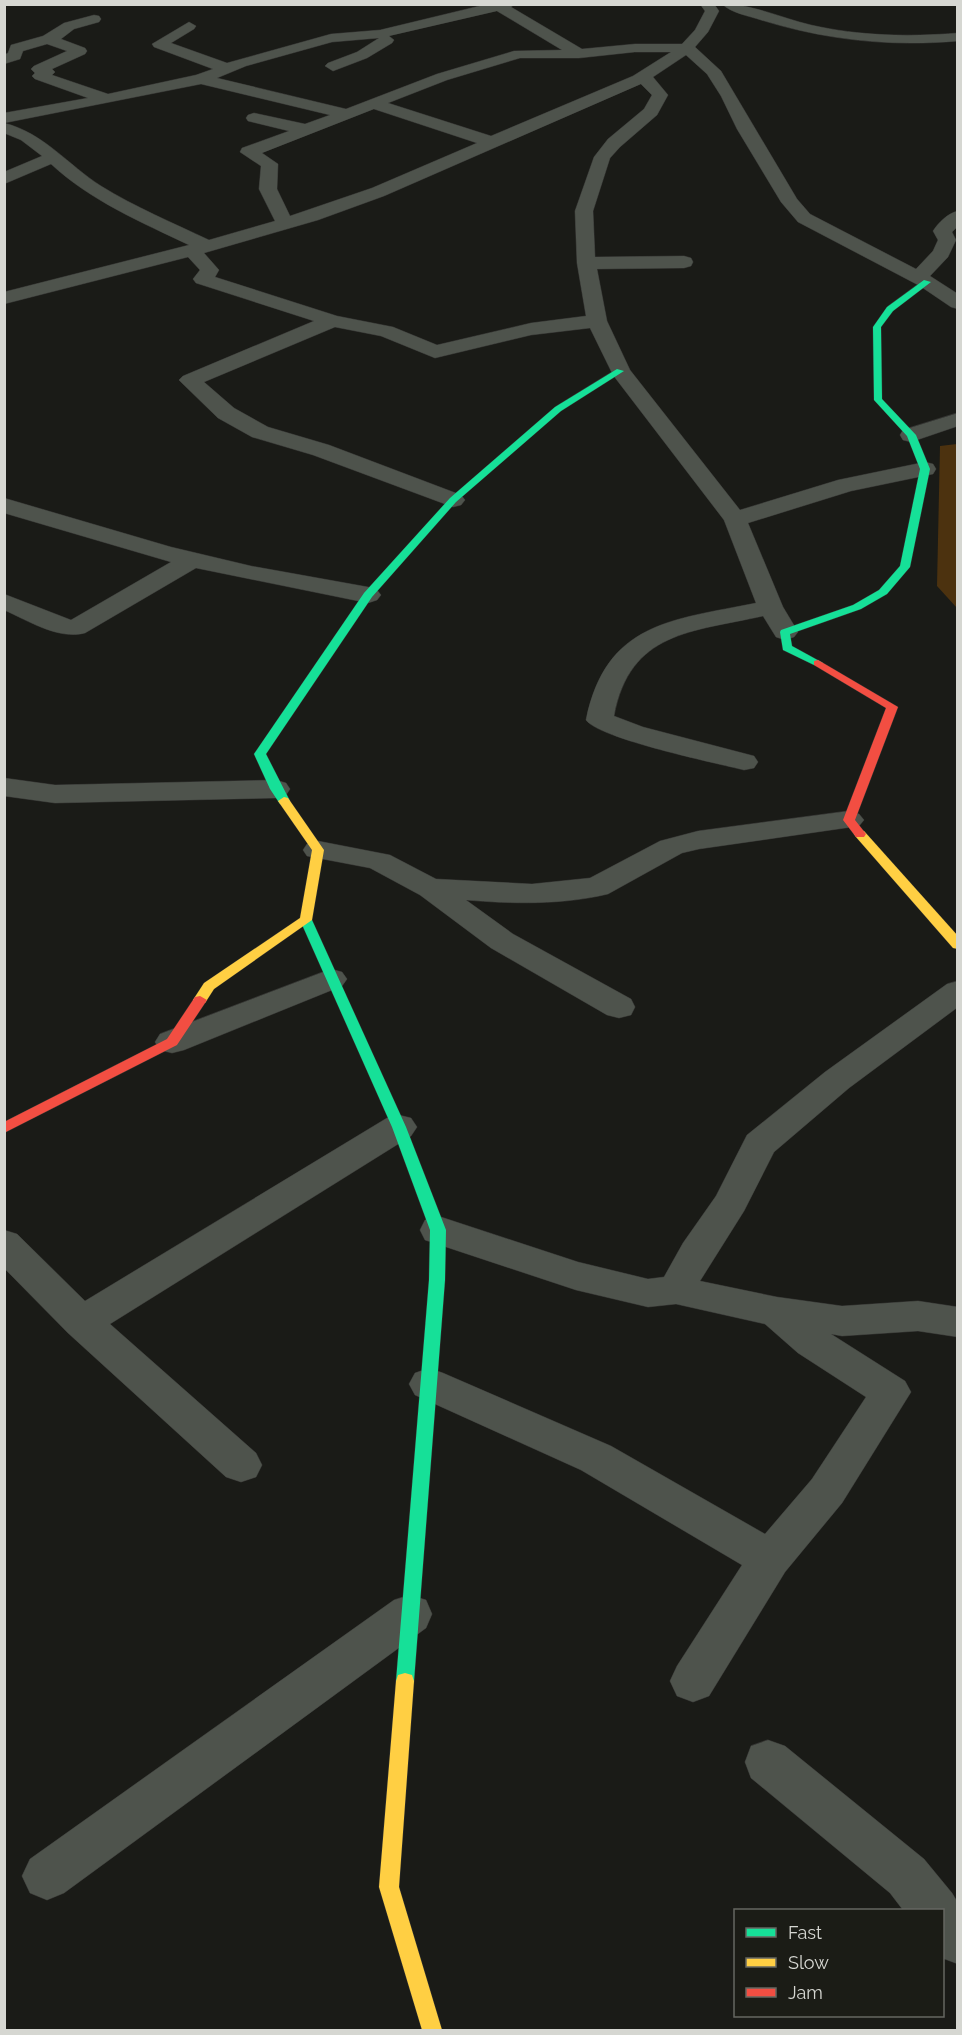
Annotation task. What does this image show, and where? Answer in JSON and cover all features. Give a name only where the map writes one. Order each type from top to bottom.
[{"type":"street","points":[[4,298],[199,248],[285,224],[355,201],[672,62],[707,25],[712,11],[707,4]]},
{"type":"street","points":[[729,4],[765,18],[827,35],[889,40],[957,37]]},
{"type":"street","points":[[4,118],[201,79],[226,69],[331,38],[380,34],[503,5],[579,54]]},
{"type":"street","points":[[4,60],[15,56],[16,48],[48,39],[69,26],[94,19],[75,12]]},
{"type":"street","points":[[189,26],[159,44],[226,69]]},
{"type":"street","points":[[333,66],[362,55],[389,39],[380,34]]},
{"type":"street","points":[[48,39],[80,51],[39,69],[47,72],[40,76],[106,99]]},
{"type":"street","points":[[285,224],[268,189],[270,164],[248,152],[442,77],[519,54],[579,54],[635,48],[687,48],[713,71],[729,96],[745,129],[790,202],[804,218],[923,280],[957,303]]},
{"type":"street","points":[[644,76],[660,95],[651,112],[614,143],[602,157],[584,211],[586,263],[597,321],[620,371],[735,519],[770,607],[785,632],[787,648],[830,668],[892,707],[849,820]]},
{"type":"street","points":[[201,79],[348,114]]},
{"type":"street","points":[[374,104],[492,142]]},
{"type":"street","points":[[254,118],[304,129]]},
{"type":"street","points":[[4,128],[28,136],[44,148],[52,158],[111,200],[199,248],[210,270],[203,279],[333,321],[386,332],[435,352],[531,329],[597,321]]},
{"type":"street","points":[[4,180],[52,158]]},
{"type":"street","points":[[785,632],[857,607],[883,592],[905,567],[925,469],[911,435],[878,400],[877,327],[890,309],[923,280],[947,240],[942,231],[957,216]]},
{"type":"street","points":[[586,263],[684,262]]},
{"type":"street","points":[[333,321],[190,380],[226,413],[260,432],[321,450],[453,500]]},
{"type":"street","points":[[432,2031],[389,1887],[437,1280],[438,1230],[399,1127],[306,920],[318,850],[276,789],[260,753],[368,595],[453,500],[558,409],[620,371]]},
{"type":"street","points":[[911,435],[957,419]]},
{"type":"street","points":[[735,519],[846,485],[925,469]]},
{"type":"street","points":[[4,505],[193,559],[251,573],[368,595]]},
{"type":"street","points":[[4,601],[68,628],[76,627],[193,559]]},
{"type":"street","points":[[744,762],[633,733],[600,720],[603,699],[620,666],[633,650],[660,635],[770,607]]},
{"type":"street","points":[[4,787],[56,794],[276,789]]},
{"type":"street","points":[[429,888],[532,893],[597,887],[671,847],[698,840],[849,820]]},
{"type":"street","points":[[849,820],[875,853],[957,945]]},
{"type":"street","points":[[318,850],[379,861],[429,888],[502,941],[619,1008]]},
{"type":"street","points":[[172,1042],[209,986],[306,920]]},
{"type":"street","points":[[4,1128],[172,1042],[331,979]]},
{"type":"street","points":[[676,1290],[696,1253],[731,1202],[760,1144],[837,1080],[957,991]]},
{"type":"street","points":[[82,1322],[399,1127]]},
{"type":"street","points":[[438,1230],[576,1276],[648,1293],[676,1290],[777,1312],[842,1321],[918,1316],[957,1322]]},
{"type":"street","points":[[4,1244],[82,1322],[241,1465]]},
{"type":"street","points":[[693,1680],[770,1559],[827,1491],[891,1392],[812,1342],[777,1312]]},
{"type":"street","points":[[429,1384],[596,1458],[770,1559]]},
{"type":"street","points":[[46,1876],[410,1614]]},
{"type":"street","points":[[768,1762],[907,1876],[932,1909]]},
{"type":"street","points":[[944,1924],[957,1940]]},
{"type":"shaded area","points":[[958,444],[957,608],[937,586],[940,446]]},
{"type":"traffic: fast","points":[[818,663],[787,648],[785,632],[857,607],[883,592],[905,567],[925,469],[911,435],[878,400],[877,327],[890,309],[927,282]]},
{"type":"traffic: fast","points":[[284,801],[260,754],[368,595],[453,500],[558,409],[620,371]]},
{"type":"traffic: fast","points":[[306,920],[399,1127],[438,1230],[437,1280],[405,1681]]},
{"type":"traffic: slow","points":[[200,1000],[209,986],[306,920],[318,850],[284,801]]},
{"type":"traffic: slow","points":[[860,834],[958,945]]},
{"type":"traffic: slow","points":[[405,1681],[389,1887],[432,2030]]},
{"type":"traffic: jam","points":[[818,663],[892,707],[849,820],[860,834]]},
{"type":"traffic: jam","points":[[4,1128],[172,1042],[200,1000]]}]
